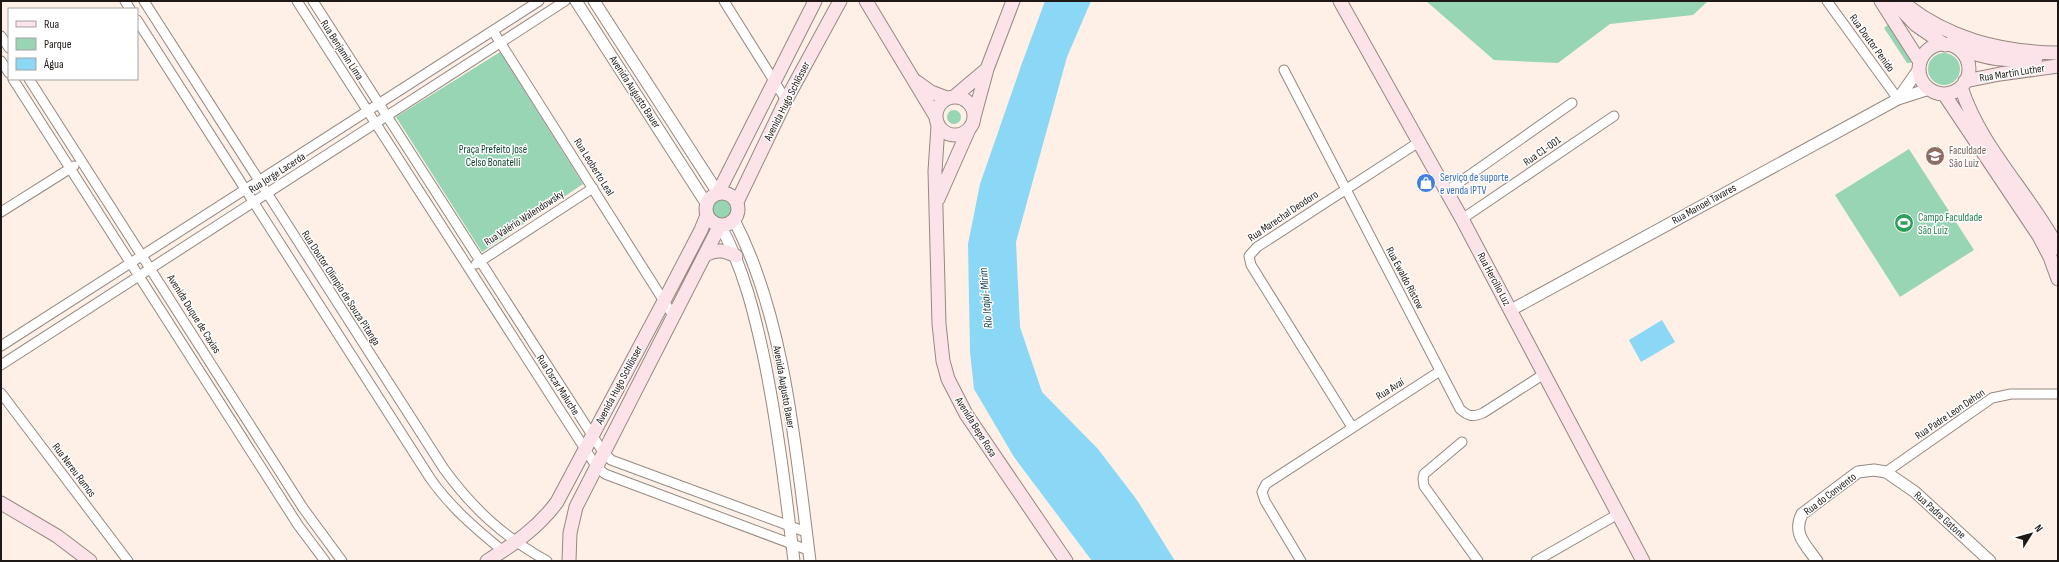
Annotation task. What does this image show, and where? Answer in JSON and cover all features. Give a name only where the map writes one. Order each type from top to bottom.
[{"type":"main road","name":"Avenida Hugo Schlösser","points":[[718,193],[815,1]]},
{"type":"main road","name":"Avenida Hugo Schlösser","points":[[737,202],[786,100],[840,1]]},
{"type":"main road","points":[[866,1],[912,79],[937,121],[950,135],[961,134],[971,123],[970,105],[960,98],[950,98],[931,92],[912,79]]},
{"type":"main road","name":"Avenida Bepe Rosa","points":[[937,202],[971,123],[987,69],[1014,1]]},
{"type":"main road","name":"Rua Hercílio Luz","points":[[1340,1],[1462,218],[1643,561]]},
{"type":"main road","points":[[1881,1],[1919,65],[1920,77],[1929,89],[1944,94],[1950,93],[1963,84]]},
{"type":"main road","points":[[1894,1],[1916,26],[1963,54],[1968,65],[1963,84],[1979,136]]},
{"type":"main road","points":[[1901,1],[1937,25],[1986,45],[2015,51],[2058,54]]},
{"type":"main road","points":[[1919,65],[1924,55],[1930,49],[1949,46]]},
{"type":"main road","name":"Rua Martin Luther","points":[[1949,46],[1999,60],[2024,60],[2058,54]]},
{"type":"main road","name":"Rua Martin Luther","points":[[1963,84],[2000,74],[2058,66]]},
{"type":"main road","points":[[937,121],[939,106],[987,69]]},
{"type":"main road","points":[[1944,94],[1979,136],[2014,189],[2050,257],[2058,279]]},
{"type":"main road","name":"Avenida Bepe Rosa","points":[[937,121],[935,171],[940,338],[943,361],[948,379],[966,414],[1066,561]]},
{"type":"main road","points":[[2014,189],[2050,233],[2058,248]]},
{"type":"main road","points":[[718,193],[729,194],[737,202],[738,211],[734,220],[726,225],[720,225],[712,222],[706,209],[709,198],[718,193]]},
{"type":"main road","name":"Avenida Hugo Schlösser","points":[[487,561],[539,525],[564,490],[664,301],[706,209]]},
{"type":"main road","name":"Avenida Hugo Schlösser","points":[[569,561],[570,533],[573,517],[603,452],[674,317],[720,225]]},
{"type":"main road","points":[[705,255],[714,251],[723,250],[736,256]]},
{"type":"main road","points":[[1,502],[56,536],[90,561]]},
{"type":"street","name":"Rua Doutor Olímpio de Souza Pitanga","points":[[144,1],[432,452],[469,502],[515,543],[547,561]]},
{"type":"street","name":"Rua Benjamin Lima","points":[[297,1],[375,124]]},
{"type":"street","name":"Rua Benjamin Lima","points":[[313,1],[387,116]]},
{"type":"street","name":"Rua Jorge Lacerda","points":[[1,346],[539,1]]},
{"type":"street","name":"Rua Jorge Lacerda","points":[[1,365],[565,1]]},
{"type":"street","name":"Avenida Augusto Bauer","points":[[576,1],[638,96],[706,209]]},
{"type":"street","name":"Avenida Augusto Bauer","points":[[594,1],[718,193]]},
{"type":"street","points":[[724,1],[786,100]]},
{"type":"street","name":"Rua Doutor Penido","points":[[1828,1],[1898,99]]},
{"type":"street","points":[[142,28],[155,20]]},
{"type":"street","points":[[138,22],[438,489],[454,508],[503,551]]},
{"type":"street","name":"Rua Leoberto Leal","points":[[493,30],[674,317]]},
{"type":"street","points":[[1,36],[8,46]]},
{"type":"street","points":[[331,54],[343,47]]},
{"type":"street","points":[[1,61],[8,72]]},
{"type":"street","name":"Rua Manoel Tavares","points":[[1898,99],[1919,65]]},
{"type":"street","name":"Rua Ewaldo Ristow","points":[[1284,70],[1460,410],[1467,416],[1474,417],[1483,413],[1544,374]]},
{"type":"street","points":[[14,80],[250,450],[308,539],[325,561]]},
{"type":"street","name":"Avenida Duque de Caxias","points":[[30,80],[318,531],[342,561]]},
{"type":"street","points":[[638,96],[650,88]]},
{"type":"street","name":"Rua Manoel Tavares","points":[[1511,310],[1898,99],[1929,89]]},
{"type":"street","points":[[190,103],[203,95]]},
{"type":"street","points":[[1446,191],[1572,103]]},
{"type":"street","name":"Rua Oscar Maluche","points":[[387,116],[603,452],[611,460],[806,532]]},
{"type":"street","name":"Rua C1-001","points":[[1462,218],[1614,116]]},
{"type":"street","name":"Rua Oscar Maluche","points":[[375,124],[596,466],[605,474],[792,544],[809,556]]},
{"type":"street","name":"Rua Marechal Deodoro","points":[[1352,427],[1249,260],[1249,256],[1257,247],[1419,142]]},
{"type":"street","points":[[396,155],[407,147]]},
{"type":"street","points":[[1,212],[82,161]]},
{"type":"street","name":"Rua Valério Walendowsky","points":[[469,269],[593,188]]},
{"type":"street","name":"Avenida Augusto Bauer","points":[[734,220],[753,262],[774,332],[790,417],[809,556]]},
{"type":"street","name":"Avenida Augusto Bauer","points":[[720,225],[736,256],[746,286],[759,336],[775,420],[794,561]]},
{"type":"street","points":[[314,296],[327,288]]},
{"type":"street","points":[[58,309],[66,323]]},
{"type":"street","points":[[513,337],[524,330]]},
{"type":"street","points":[[759,336],[774,332]]},
{"type":"street","points":[[184,347],[195,338]]},
{"type":"street","name":"Rua Avaí","points":[[1301,561],[1286,538],[1262,492],[1266,484],[1275,476],[1440,371]]},
{"type":"street","points":[[369,382],[382,374]]},
{"type":"street","name":"Rua Nereu Ramos","points":[[1,393],[128,561]]},
{"type":"street","name":"Rua Padre Leon Dehon","points":[[1886,472],[1992,398],[2011,394],[2058,394]]},
{"type":"street","points":[[775,420],[790,417]]},
{"type":"street","points":[[250,450],[261,442]]},
{"type":"street","points":[[1462,442],[1424,474],[1423,479],[1424,486],[1478,561]]},
{"type":"street","points":[[419,460],[432,452]]},
{"type":"street","name":"Rua do Convento","points":[[1817,561],[1797,529],[1802,514],[1858,472],[1874,470],[1886,472]]},
{"type":"street","name":"Rua Padre Gatone","points":[[1886,472],[1915,492],[1990,561]]},
{"type":"street","points":[[688,506],[694,490]]},
{"type":"street","points":[[1536,561],[1618,514]]},
{"type":"street","points":[[308,539],[318,531]]},
{"type":"green space","points":[[1426,1],[1708,1],[1693,15],[1610,24],[1558,63],[1494,60]]},
{"type":"green space","points":[[1890,23],[1909,55],[1911,63],[1907,63],[1884,28]]},
{"type":"green space","name":"Praça Prefeito José Celso Bonatelli","points":[[500,52],[583,184],[482,252],[396,117]]},
{"type":"green space","points":[[1941,53],[1947,53],[1957,60],[1960,69],[1959,75],[1953,82],[1947,85],[1941,85],[1931,78],[1928,72],[1928,66],[1935,56]]},
{"type":"green space","points":[[954,110],[959,112],[961,117],[959,122],[954,124],[949,122],[947,117],[949,112]]},
{"type":"green space","name":"Campo Faculdade São Luiz","points":[[1909,149],[1974,250],[1900,297],[1835,195]]},
{"type":"green space","points":[[721,199],[725,200],[731,206],[731,214],[725,220],[721,221],[717,220],[711,214],[710,210],[711,206],[717,200]]},
{"type":"water","name":"Rio Itajaí-Mirim","points":[[1045,1],[1091,1],[1067,57],[1016,242],[1020,327],[1042,392],[1098,449],[1137,500],[1175,561],[1092,561],[1014,457],[974,389],[970,352],[968,244],[980,184]]},
{"type":"water","points":[[1662,320],[1675,342],[1641,362],[1629,340]]},
{"type":"place","name":"Faculdade São Luiz","points":[[1935,156]]},
{"type":"place","name":"Serviço de suporte e venda IPTV","points":[[1426,183]]},
{"type":"place","name":"Campo Faculdade São Luiz","points":[[1904,223]]}]
